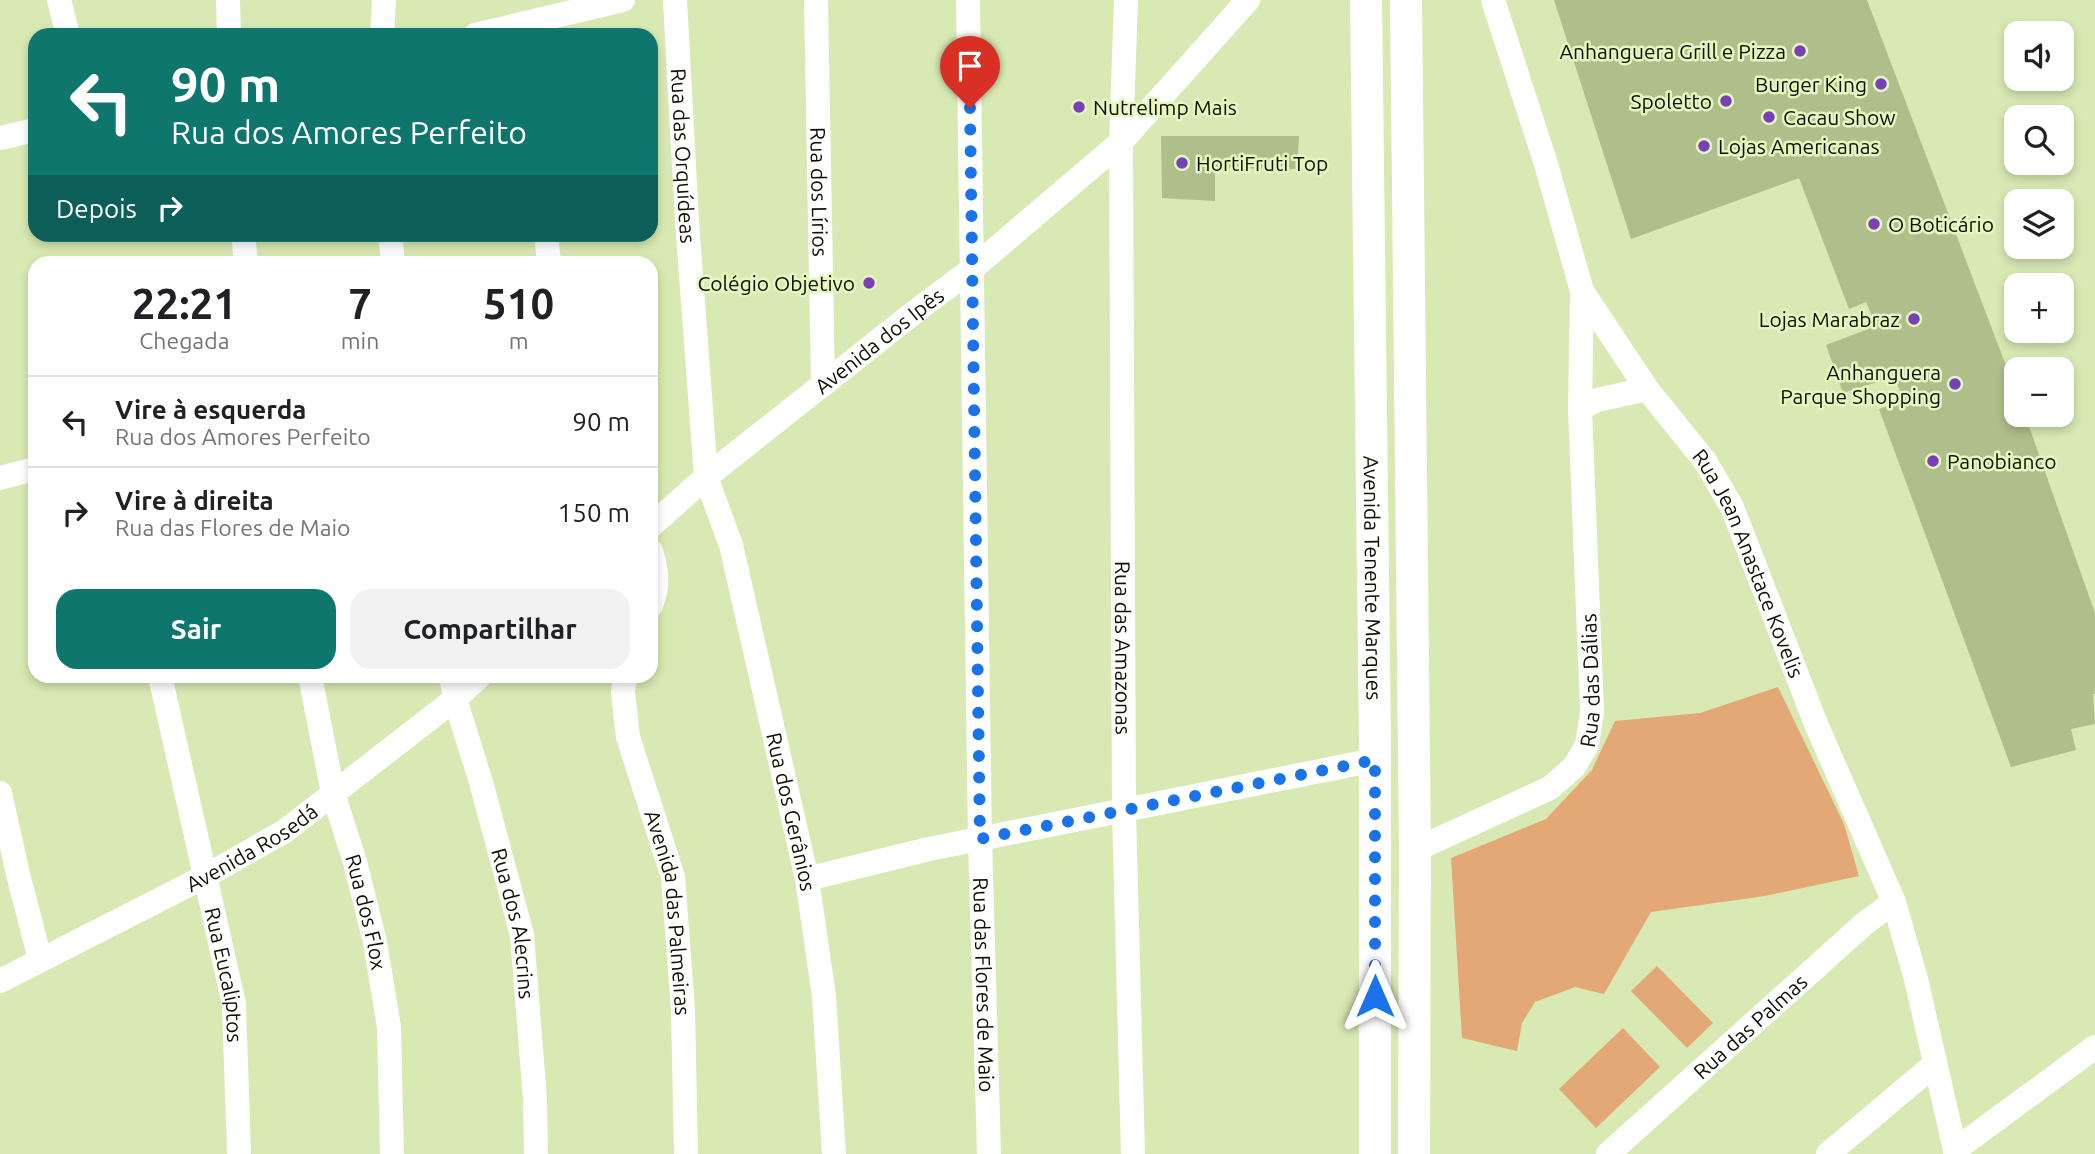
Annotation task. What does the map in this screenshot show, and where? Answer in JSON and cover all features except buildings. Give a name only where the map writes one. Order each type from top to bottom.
[{"type":"main road","name":"Avenida Tenente Marques","points":[[1366,0],[1375,760],[1375,1154]]},
{"type":"main road","name":"Avenida Tenente Marques","points":[[1406,0],[1415,850],[1414,1154]]},
{"type":"street","points":[[59,0],[66,28]]},
{"type":"street","points":[[228,0],[229,28]]},
{"type":"street","points":[[383,28],[384,0]]},
{"type":"street","points":[[521,28],[523,0]]},
{"type":"street","points":[[528,28],[623,0]]},
{"type":"street","name":"Rua das Orquídeas","points":[[675,0],[687,221],[706,477]]},
{"type":"street","name":"Rua dos Lírios","points":[[816,0],[822,385]]},
{"type":"street","name":"Rua das Flores de Maio","points":[[968,0],[980,839],[989,1154]]},
{"type":"street","name":"Rua das Amazonas","points":[[1126,0],[1121,142],[1124,811],[1133,1154]]},
{"type":"street","name":"Avenida dos Ipês","points":[[658,520],[706,477],[972,269],[1121,142],[1248,0]]},
{"type":"street","name":"Rua Jean Anastace Kovelis","points":[[1493,0],[1546,164],[1582,291],[1647,389],[1705,461],[1732,507],[1816,723],[1895,902],[1947,1108],[1955,1152]]},
{"type":"street","points":[[0,138],[28,132]]},
{"type":"street","name":"Rua das Dálias","points":[[1415,850],[1550,788],[1574,766],[1587,745],[1592,712],[1580,409],[1582,291]]},
{"type":"street","points":[[1580,409],[1597,400],[1647,389]]},
{"type":"street","points":[[0,478],[28,472]]},
{"type":"street","name":"Rua dos Gerânios","points":[[706,477],[730,545],[807,879],[824,996],[834,1154]]},
{"type":"street","name":"Rua Eucaliptos","points":[[162,683],[234,1004],[239,1154]]},
{"type":"street","name":"Rua dos Flox","points":[[311,683],[333,793],[355,862],[375,942],[389,1027],[392,1154]]},
{"type":"street","name":"Avenida das Palmeiras","points":[[624,683],[628,737],[673,877],[683,1009],[686,1154]]},
{"type":"street","name":"Avenida Rosedá","points":[[0,981],[204,877],[285,831],[333,793],[453,687]]},
{"type":"street","name":"Rua dos Alecrins","points":[[453,687],[522,935],[535,1099],[536,1154]]},
{"type":"street","points":[[807,879],[929,849],[1375,760]]},
{"type":"street","points":[[0,793],[40,959]]},
{"type":"street","name":"Rua das Palmas","points":[[1608,1154],[1864,924],[1895,902]]},
{"type":"street","points":[[1955,1152],[2095,1047]]},
{"type":"street","points":[[1828,1154],[1935,1064]]},
{"type":"shaded area","points":[[1778,687],[1844,824],[1859,876],[1765,896],[1651,912],[1604,994],[1575,987],[1535,1002],[1522,1023],[1517,1051],[1462,1038],[1451,858],[1546,819],[1592,770],[1615,721],[1700,713]]},
{"type":"shaded area","points":[[1657,966],[1713,1023],[1687,1048],[1631,991]]},
{"type":"shaded area","points":[[1623,1028],[1660,1067],[1596,1128],[1559,1089]]},
{"type":"place","name":"Anhanguera Grill e Pizza","points":[[1800,51]]},
{"type":"place","name":"Burger King","points":[[1881,84]]},
{"type":"place","name":"Spoletto","points":[[1726,101]]},
{"type":"place","name":"Nutrelimp Mais","points":[[1079,107]]},
{"type":"place","name":"Cacau Show","points":[[1769,117]]},
{"type":"place","name":"Lojas Americanas","points":[[1704,146]]},
{"type":"place","name":"HortiFruti Top","points":[[1182,163]]},
{"type":"place","name":"O Boticário","points":[[1874,224]]},
{"type":"place","name":"Colégio Objetivo","points":[[869,283]]},
{"type":"place","name":"Lojas Marabraz","points":[[1914,319]]},
{"type":"place","name":"Anhanguera Parque Shopping","points":[[1955,384]]},
{"type":"place","name":"Panobianco","points":[[1933,461]]},
{"type":"route","points":[[970,108],[980,839],[1375,760],[1375,996]]}]
